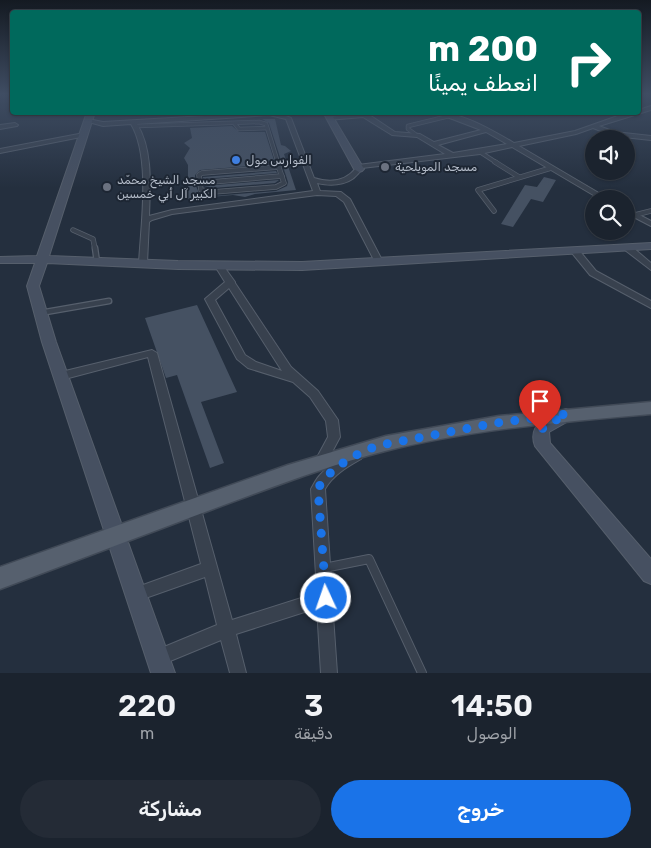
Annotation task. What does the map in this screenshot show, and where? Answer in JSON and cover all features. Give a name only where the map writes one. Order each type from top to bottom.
[{"type":"main road","points":[[0,578],[195,507],[320,463],[372,447],[496,423],[567,414],[651,409]]},
{"type":"street","points":[[87,125],[33,286],[61,376],[161,665],[228,629],[326,598]]},
{"type":"street","points":[[135,125],[143,151],[147,201],[143,263]]},
{"type":"street","points":[[291,125],[317,193]]},
{"type":"street","points":[[333,125],[358,168]]},
{"type":"street","points":[[380,125],[394,134],[415,134],[451,155]]},
{"type":"street","points":[[475,125],[487,130],[511,146],[590,190]]},
{"type":"street","points":[[331,193],[358,168],[480,152],[576,132],[592,126],[614,134],[651,138]]},
{"type":"street","points":[[433,144],[487,130]]},
{"type":"street","points":[[0,151],[84,135]]},
{"type":"street","points":[[312,179],[330,184],[346,180]]},
{"type":"street","points":[[145,222],[149,218],[172,212],[317,193],[331,193],[344,197],[347,201],[379,262]]},
{"type":"street","points":[[635,215],[651,224]]},
{"type":"street","points":[[0,260],[41,259],[219,266],[302,266],[651,246]]},
{"type":"street","points":[[628,248],[651,267]]},
{"type":"street","points":[[574,251],[593,273],[651,305]]},
{"type":"street","points":[[219,266],[287,370],[314,394],[332,420],[334,437],[320,463]]},
{"type":"street","points":[[231,282],[210,299],[241,357],[252,365],[297,379]]},
{"type":"street","points":[[61,376],[152,353],[228,629],[238,673]]},
{"type":"street","points":[[567,414],[545,426],[540,431],[538,438],[542,446],[651,574]]},
{"type":"street","points":[[329,673],[318,489],[322,479],[336,468],[372,447]]},
{"type":"street","points":[[137,594],[210,568]]},
{"type":"lane","points":[[236,125],[239,129],[268,128]]},
{"type":"lane","points":[[266,125],[284,183],[276,187],[267,188],[213,192],[201,190],[199,175],[202,173],[279,167]]},
{"type":"lane","points":[[410,125],[408,126],[408,129],[415,134]]},
{"type":"lane","points":[[480,152],[519,177]]},
{"type":"lane","points":[[494,211],[478,190],[551,168]]},
{"type":"lane","points":[[199,183],[282,176]]},
{"type":"lane","points":[[635,215],[651,211]]},
{"type":"lane","points":[[73,230],[93,239],[97,262]]},
{"type":"lane","points":[[40,313],[109,301]]},
{"type":"lane","points":[[324,568],[369,559],[422,673]]},
{"type":"building","points":[[270,125],[276,125],[281,145],[291,151],[284,154],[296,190],[255,194],[245,197],[233,195],[188,199],[188,165],[184,158],[190,148],[184,143],[192,138],[190,128],[232,126],[239,132],[265,132],[274,160],[274,164],[200,170],[195,175],[195,184],[199,193],[213,196],[276,191],[287,186],[288,182]]},
{"type":"building","points":[[276,171],[277,173],[203,179],[203,177]]},
{"type":"building","points":[[544,177],[556,180],[543,202],[531,199],[513,227],[501,224],[525,185],[537,187]]},
{"type":"building","points":[[279,180],[275,183],[213,188],[204,186]]},
{"type":"building","points":[[197,305],[237,392],[201,402],[224,463],[210,468],[177,375],[166,378],[145,318]]},
{"type":"place","name":"الفوارس مول","points":[[236,160]]},
{"type":"place","name":"مسجد المويلحية","points":[[385,167]]},
{"type":"place","name":"مسجد الشيخ محمّد الكبير آل أبي خمسين","points":[[107,187]]},
{"type":"route","points":[[326,598],[318,489],[322,479],[336,468],[372,447],[496,423],[567,414],[545,426],[540,431]]}]
